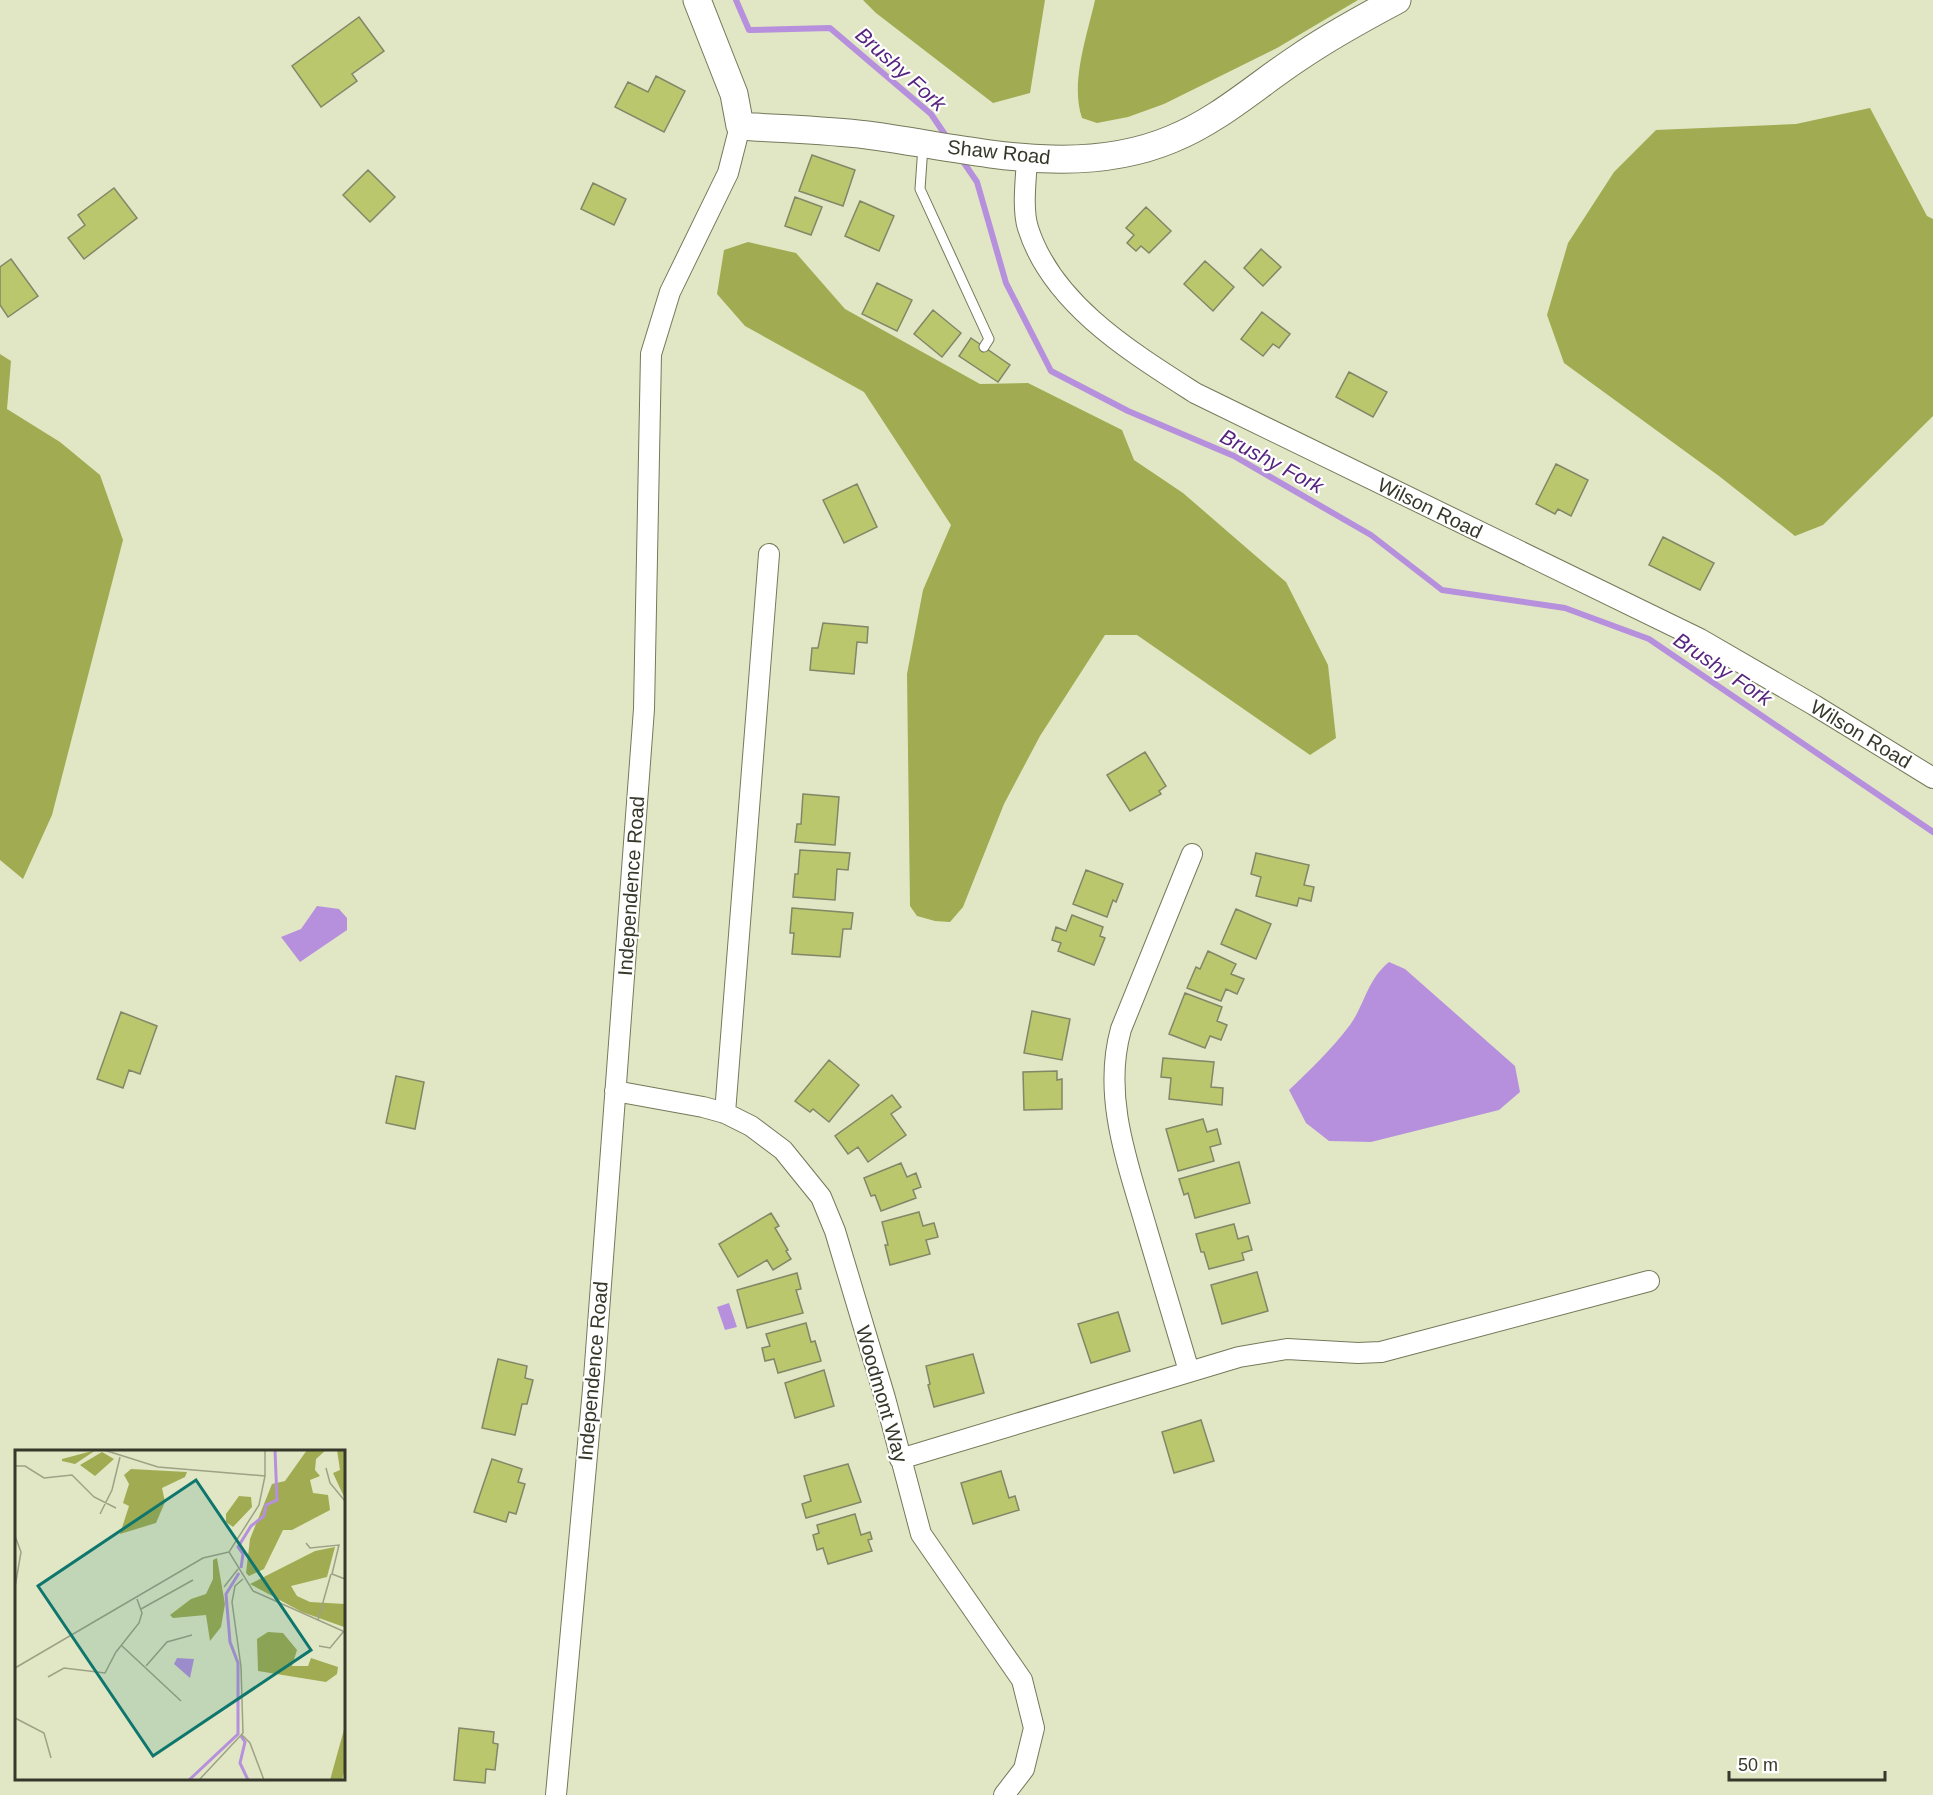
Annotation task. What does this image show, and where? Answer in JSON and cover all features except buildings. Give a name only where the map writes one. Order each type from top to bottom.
[{"type":"main road","name":"Independence Road","points":[[697,0],[734,94],[740,126]]},
{"type":"main road","name":"Shaw Road","points":[[740,126],[865,135],[1027,159],[1108,157],[1174,139],[1208,121],[1344,28],[1397,0]]},
{"type":"street","name":"Independence Road","points":[[556,1795],[594,1378],[644,710],[651,354],[670,292],[728,173],[740,126]]},
{"type":"street","name":"Wilson Road","points":[[1027,159],[1027,226],[1040,256],[1055,279],[1078,306],[1149,364],[1195,393],[1700,639],[1933,778]]},
{"type":"street","points":[[725,1113],[769,554]]},
{"type":"street","points":[[1189,1371],[1120,1133],[1113,1081],[1116,1047],[1121,1029],[1192,854]]},
{"type":"street","name":"Woodmont Way","points":[[615,1091],[725,1113],[751,1126],[783,1150],[821,1197],[835,1231],[885,1398],[921,1534],[1022,1680],[1034,1728],[1024,1769],[1004,1795]]},
{"type":"street","points":[[900,1459],[1189,1371],[1262,1352],[1287,1349],[1381,1352],[1649,1281]]},
{"type":"lane","points":[[923,144],[920,189],[989,339],[984,347]]},
{"type":"green space","points":[[863,0],[1045,0],[1030,93],[993,103],[876,13]]},
{"type":"green space","points":[[1095,0],[1358,0],[1277,48],[1164,104],[1128,117],[1097,123],[1082,118],[1078,90],[1081,59]]},
{"type":"green space","points":[[1870,108],[1927,216],[1933,219],[1933,416],[1823,525],[1795,536],[1719,476],[1564,363],[1547,315],[1568,243],[1614,172],[1656,130],[1796,124]]},
{"type":"green space","points":[[748,242],[796,253],[845,309],[980,384],[1028,383],[1122,430],[1134,460],[1183,493],[1286,582],[1328,665],[1336,738],[1310,755],[1137,635],[1105,635],[1040,736],[1004,804],[963,907],[950,922],[917,916],[910,906],[907,674],[923,590],[951,525],[864,392],[745,326],[717,294],[724,250]]},
{"type":"green space","points":[[0,354],[11,361],[7,409],[60,442],[100,475],[123,540],[52,815],[23,879],[0,860]]},
{"type":"shaded area","points":[[317,906],[339,909],[347,918],[347,930],[300,962],[281,937],[301,929]]},
{"type":"shaded area","points":[[1389,962],[1405,969],[1515,1066],[1520,1092],[1499,1110],[1371,1142],[1329,1141],[1306,1123],[1289,1090],[1350,1025],[1371,984]]},
{"type":"shaded area","points":[[729,1303],[737,1327],[725,1330],[717,1307]]},
{"type":"waterway","name":"Brushy Fork","points":[[736,0],[749,30],[830,28],[931,114],[948,139]]},
{"type":"waterway","name":"Brushy Fork","points":[[960,157],[977,182],[1006,283],[1051,371],[1128,411],[1234,456],[1371,535],[1442,590],[1565,608],[1649,639],[1933,832]]}]
